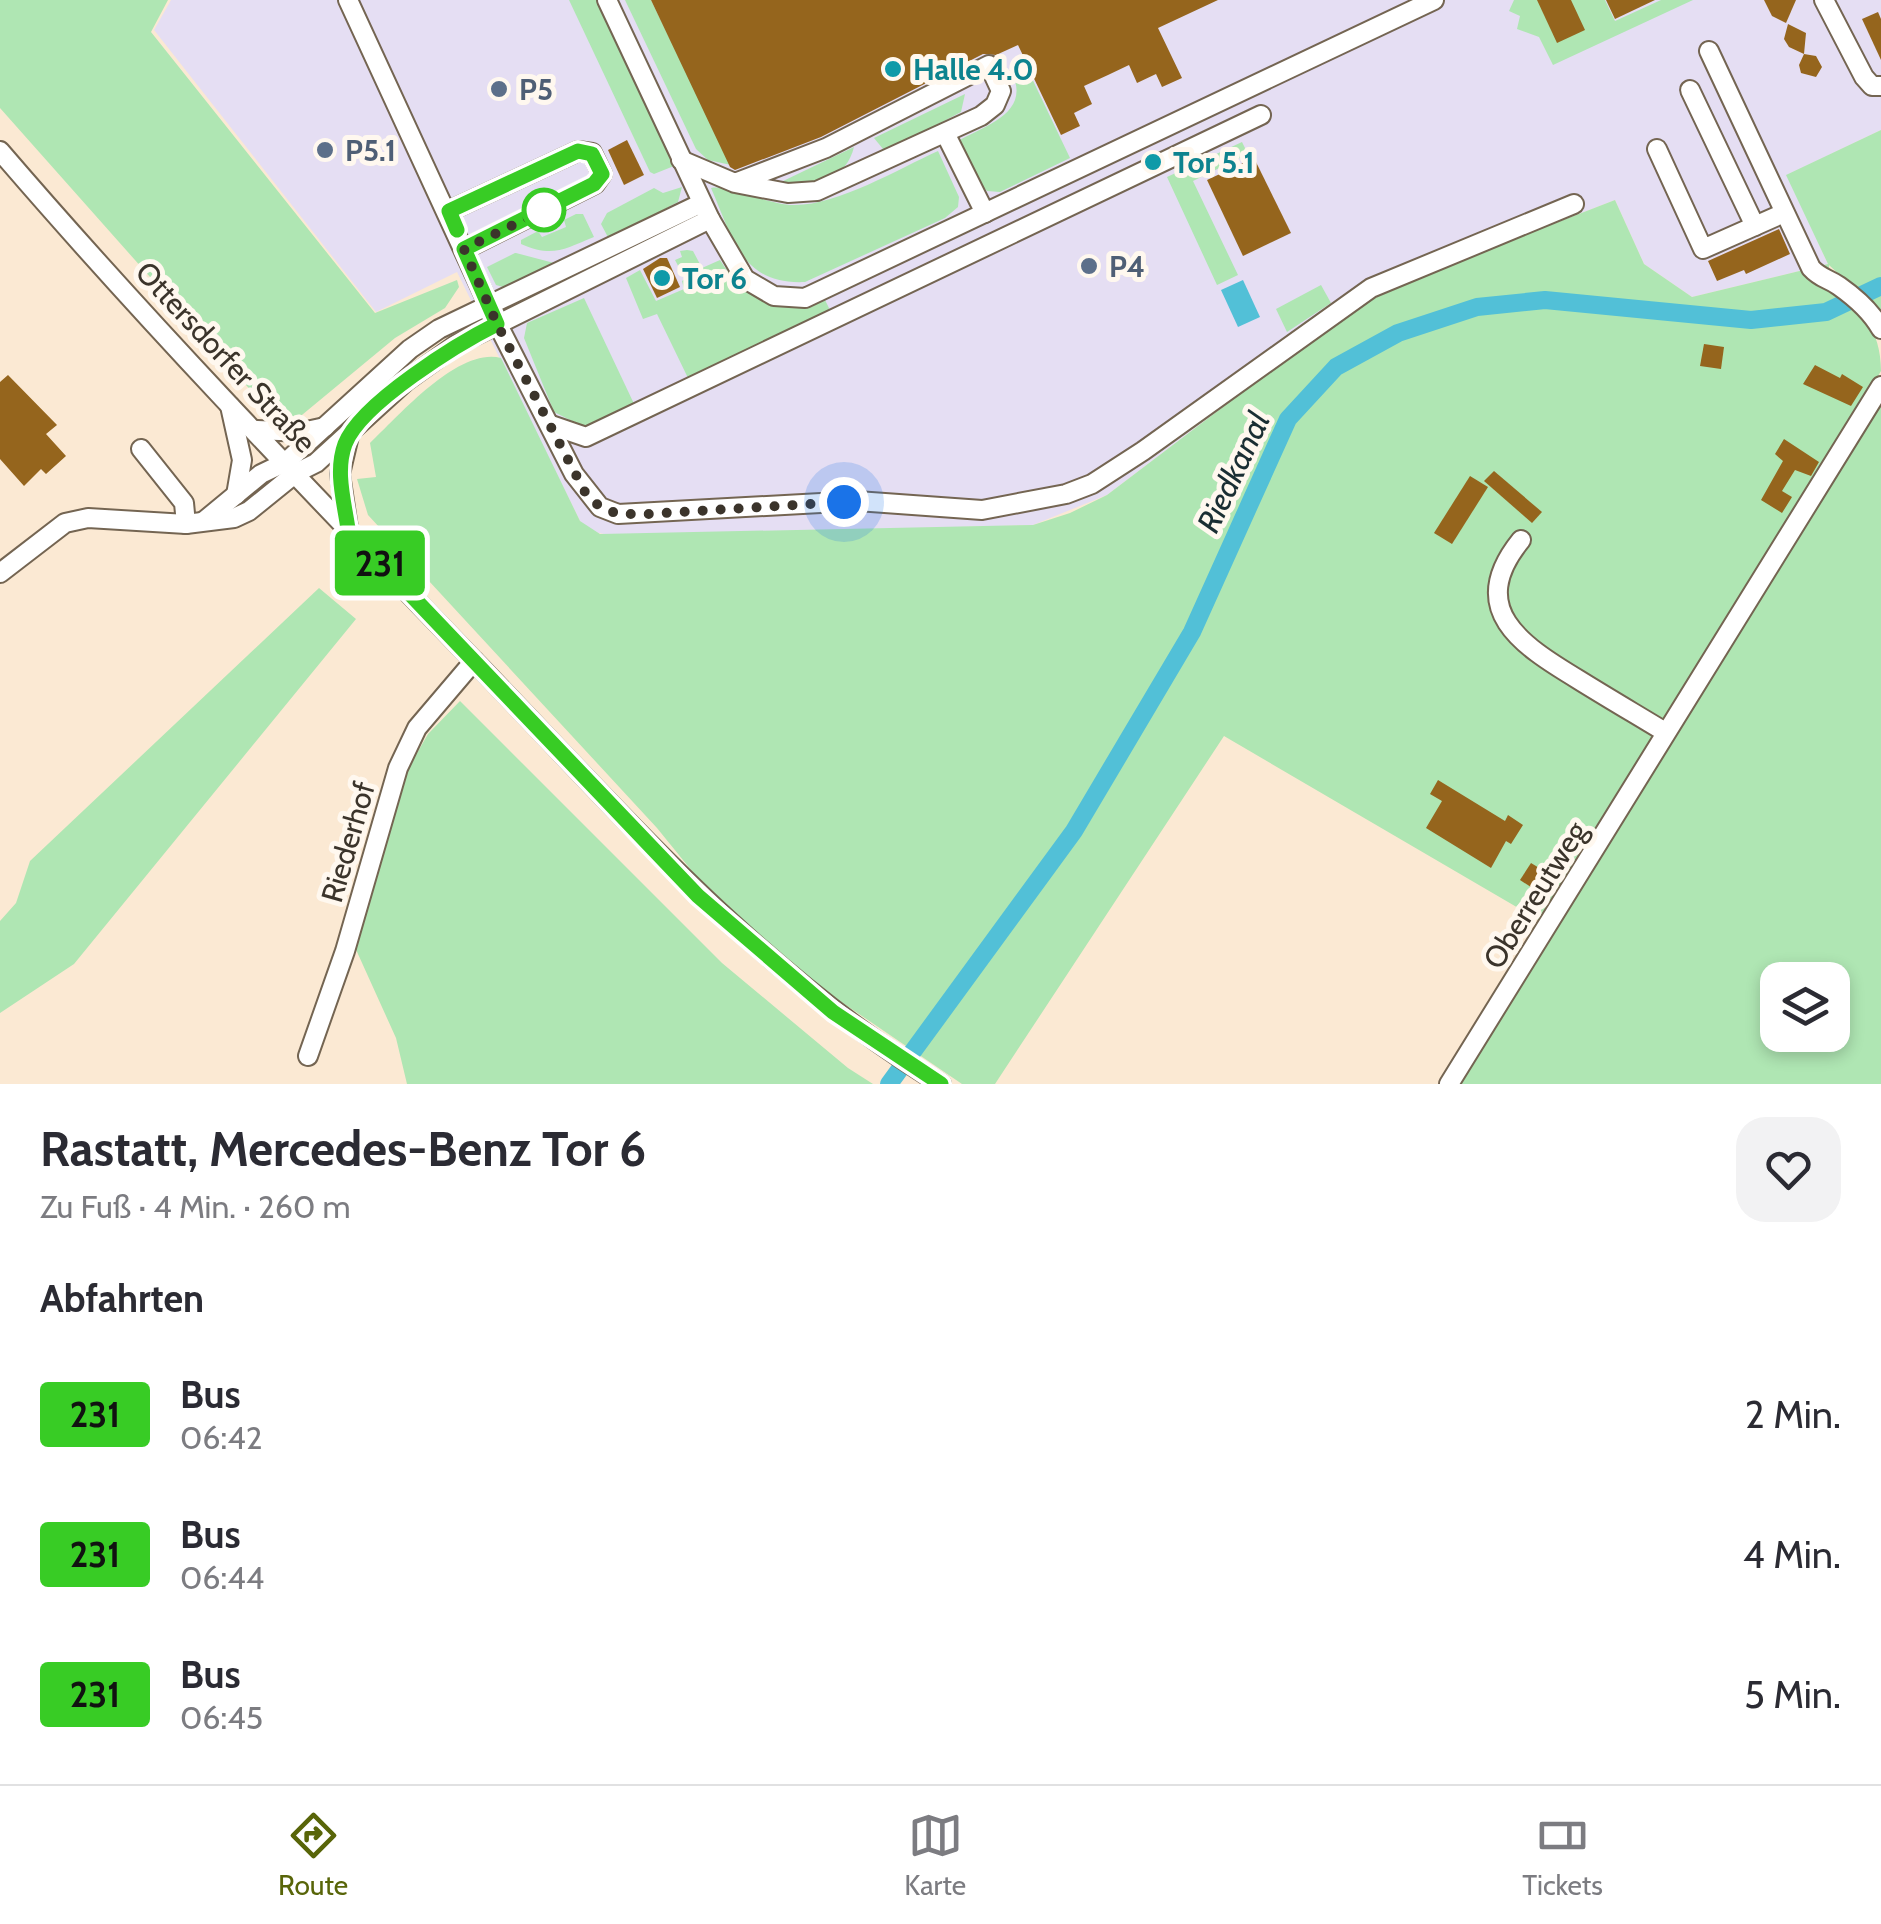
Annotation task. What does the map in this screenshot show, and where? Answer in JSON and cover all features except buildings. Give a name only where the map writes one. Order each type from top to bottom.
[{"type":"street","points":[[348,0],[449,211],[497,324],[550,426],[586,494],[600,507],[618,514],[857,501],[951,510],[1018,506],[1092,484],[1371,288],[1574,204]]},
{"type":"street","points":[[606,0],[706,211],[745,279],[774,296],[805,298],[1434,0]]},
{"type":"street","points":[[1826,1],[1864,78],[1872,86],[1881,86]]},
{"type":"street","points":[[1710,51],[1811,268],[1821,280],[1834,282],[1876,321]]},
{"type":"street","points":[[682,160],[734,183],[788,193],[817,191],[945,134],[996,106],[1001,91],[990,66],[826,148],[734,183]]},
{"type":"street","points":[[1690,90],[1755,226]]},
{"type":"street","points":[[550,426],[586,437],[1261,116]]},
{"type":"street","points":[[945,134],[985,213]]},
{"type":"street","points":[[1657,150],[1703,248],[1784,213]]},
{"type":"street","name":"Ottersdorfer Straße","points":[[0,151],[228,401],[698,896],[784,974],[941,1084]]},
{"type":"street","points":[[449,211],[578,151],[592,154],[602,174],[594,184],[464,249]]},
{"type":"street","points":[[195,523],[261,474],[316,462],[432,360],[626,250],[706,211]]},
{"type":"street","points":[[0,573],[65,523],[88,518],[195,523],[234,518],[249,511],[326,427],[410,349],[488,303],[626,250]]},
{"type":"street","name":"Oberreutweg","points":[[1449,1084],[1881,386]]},
{"type":"street","points":[[228,401],[242,460],[236,495]]},
{"type":"street","points":[[256,430],[302,432],[326,427]]},
{"type":"street","points":[[348,529],[340,474],[352,431]]},
{"type":"street","points":[[141,449],[195,523]]},
{"type":"street","points":[[1521,540],[1499,574],[1498,588],[1503,618],[1516,636],[1544,659],[1665,732]]},
{"type":"street","name":"Riederhof","points":[[308,1056],[345,951],[398,768],[425,717],[474,661]]},
{"type":"shaded area","points":[[171,0],[1881,0],[1881,130],[1787,175],[1828,264],[1692,297],[1644,264],[1615,200],[1372,294],[1107,495],[1033,525],[614,536],[589,531],[580,521],[457,272],[376,312],[154,30]]},
{"type":"green space","points":[[0,0],[168,0],[151,32],[375,313],[457,280],[459,287],[445,308],[395,338],[285,429],[0,108]]},
{"type":"green space","points":[[569,0],[597,0],[674,166],[650,172]]},
{"type":"green space","points":[[625,0],[651,0],[731,165],[708,160],[696,149]]},
{"type":"green space","points":[[1514,0],[1605,0],[1615,21],[1661,0],[1693,0],[1553,65],[1539,37],[1517,29],[1520,16],[1509,11]]},
{"type":"green space","points":[[1026,66],[1070,158],[1000,192],[987,191],[976,179],[958,141],[1011,108],[1016,98],[1012,73]]},
{"type":"green space","points":[[965,94],[961,112],[893,148],[883,149],[874,138]]},
{"type":"green space","points":[[1881,130],[1881,314],[1829,265],[1828,285],[1850,303],[1873,331],[1881,371],[1795,516],[1808,522],[1881,403],[1881,1084],[1456,1084],[1554,929],[1224,736],[995,1084],[962,1084],[806,978],[700,881],[657,828],[368,515],[357,479],[376,477],[370,443],[413,401],[467,363],[484,357],[501,358],[580,521],[600,534],[1033,525],[1107,495],[1372,294],[1615,200],[1644,264],[1692,297],[1828,264],[1786,175]]},
{"type":"green space","points":[[1242,142],[1248,154],[1193,181],[1238,275],[1217,285],[1167,177]]},
{"type":"green space","points":[[854,147],[850,159],[835,174],[816,181],[781,182]]},
{"type":"green space","points":[[938,151],[959,197],[958,207],[945,218],[805,282],[783,281],[753,267],[734,241],[711,188],[783,204],[810,204],[848,193]]},
{"type":"green space","points":[[682,187],[678,202],[610,241],[601,224],[607,213],[654,188],[663,193]]},
{"type":"green space","points":[[583,214],[594,237],[550,251],[521,244],[521,240],[538,231],[542,237],[566,227],[564,220]]},
{"type":"green space","points":[[680,251],[693,251],[702,268],[720,260],[740,285],[764,300],[792,305],[824,298],[830,310],[688,378],[657,314],[643,319],[626,278],[640,270],[656,301],[684,289],[685,279],[675,260],[682,257]]},
{"type":"green space","points":[[515,253],[554,263],[503,287],[496,285],[487,267]]},
{"type":"green space","points":[[1321,285],[1331,303],[1287,332],[1276,309]]},
{"type":"green space","points":[[584,298],[636,408],[586,428],[554,412],[524,338],[527,323]]},
{"type":"green space","points":[[319,588],[356,619],[74,964],[0,1013],[0,921],[16,903],[30,861]]},
{"type":"green space","points":[[460,701],[722,963],[848,1068],[873,1084],[407,1084],[396,1038],[353,943],[406,772],[428,734]]},
{"type":"water","points":[[1243,280],[1260,317],[1238,327],[1221,290]]},
{"type":"waterway","name":"Riedkanal","points":[[889,1084],[1074,831],[1192,632],[1288,419],[1336,367],[1398,333],[1477,307],[1545,300],[1751,320],[1826,312],[1881,286]]},
{"type":"bus line","name":"231","points":[[457,230],[449,211],[578,151],[592,154],[602,174],[594,184],[464,249],[497,324],[432,360],[352,431],[340,474],[348,529],[698,896],[784,974],[833,1012],[941,1084]]},
{"type":"place","name":"Halle 4.0","points":[[893,69]]},
{"type":"place","name":"P5","points":[[499,89]]},
{"type":"place","name":"P5.1","points":[[325,150]]},
{"type":"place","name":"Tor 5.1","points":[[1153,162]]},
{"type":"place","name":"P4","points":[[1089,266]]},
{"type":"place","name":"Tor 6","points":[[662,278]]},
{"type":"route","points":[[544,210],[464,249],[497,324],[586,494],[600,507],[618,514],[844,502]]}]
